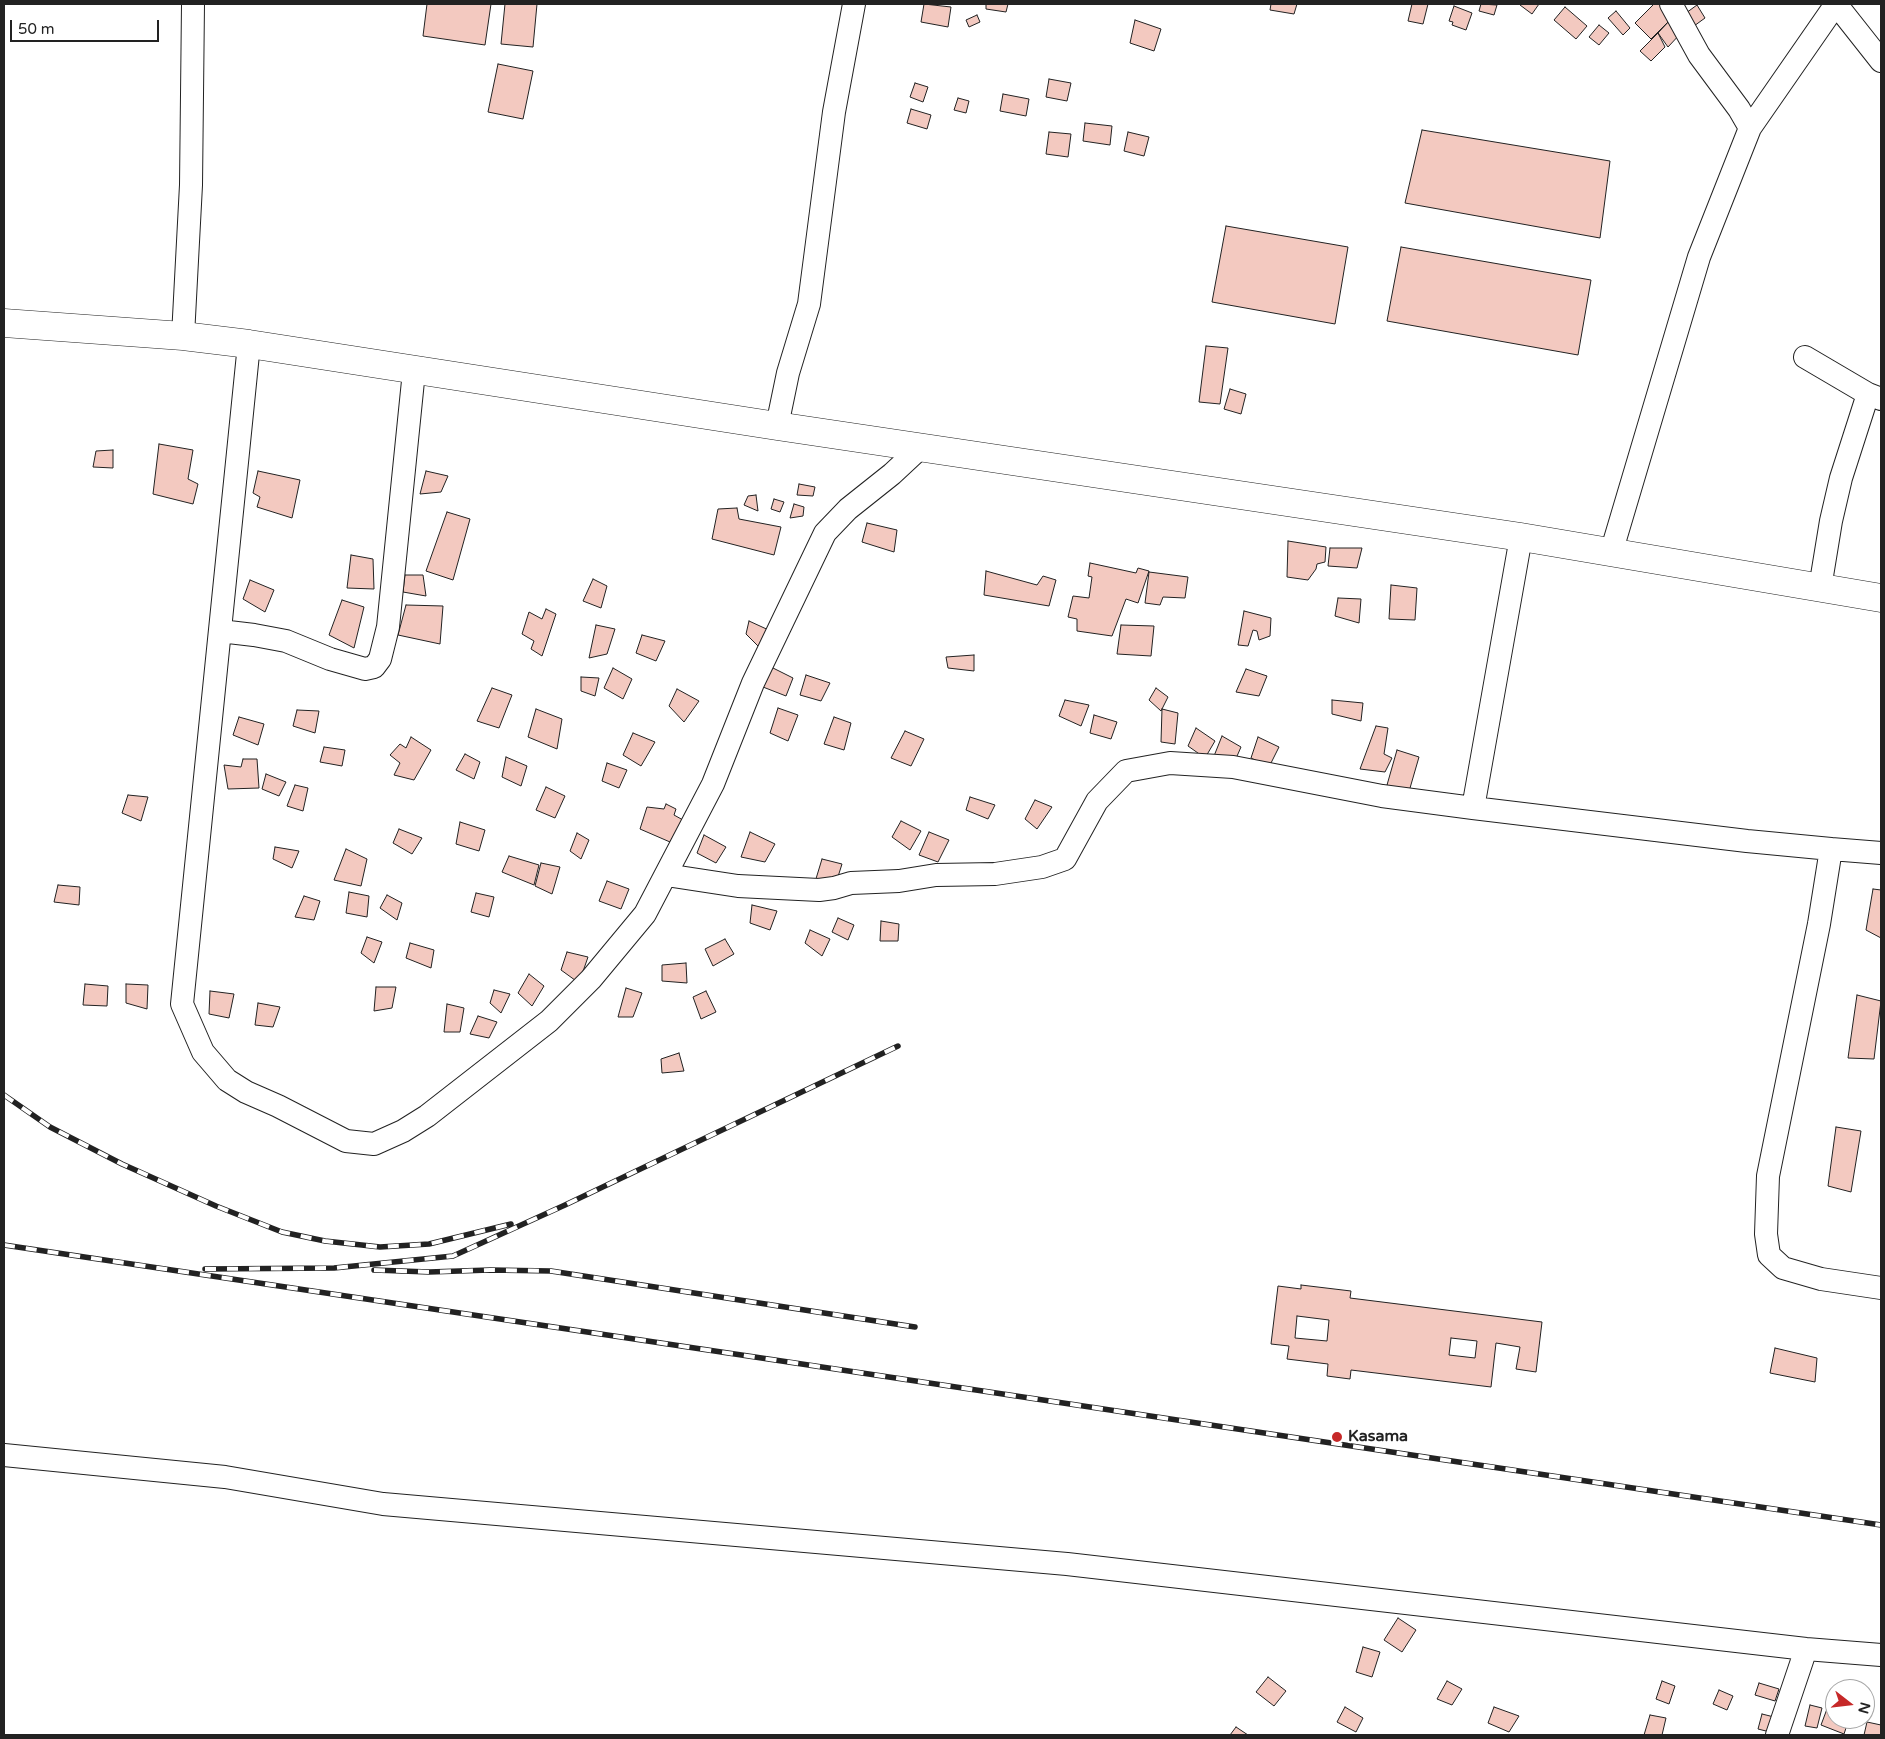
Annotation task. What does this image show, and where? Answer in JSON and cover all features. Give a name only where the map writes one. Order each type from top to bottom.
[{"type":"main road","points":[[4,323],[183,336],[250,344],[414,371],[1521,538],[1881,598]]},
{"type":"street","points":[[183,336],[191,185],[193,4]]},
{"type":"street","points":[[777,426],[788,372],[809,304],[834,112],[854,4]]},
{"type":"street","points":[[1671,4],[1699,55],[1739,108],[1750,128]]},
{"type":"street","points":[[1611,553],[1699,257],[1750,128],[1836,4],[1881,61]]},
{"type":"street","points":[[250,344],[182,1004],[203,1052],[227,1080],[246,1092],[278,1106],[346,1141],[374,1144],[403,1132],[427,1116],[549,1021],[591,978],[645,914],[713,784],[753,683],[825,533],[848,509],[892,474],[921,447]]},
{"type":"street","points":[[1805,357],[1874,396],[1841,478],[1831,521],[1820,588]]},
{"type":"street","points":[[220,632],[254,635],[286,641],[365,669],[374,667],[380,659],[388,627],[414,371]]},
{"type":"street","points":[[1473,808],[1521,538]]},
{"type":"street","points":[[666,875],[738,886],[819,890],[851,883],[899,881],[936,875],[995,874],[1042,867],[1065,859],[1097,801],[1126,771],[1170,763],[1233,767],[1382,796],[1473,808],[1747,841],[1881,853]]},
{"type":"street","points":[[1831,849],[1819,924],[1768,1176],[1766,1234],[1769,1255],[1783,1268],[1821,1279],[1881,1288]]},
{"type":"street","points":[[4,1455],[225,1477],[383,1504],[1067,1564],[1806,1649],[1881,1655]]},
{"type":"street","points":[[1777,1735],[1806,1649]]},
{"type":"building","points":[[427,4],[491,4],[485,45],[423,36]]},
{"type":"building","points":[[505,4],[537,4],[533,47],[501,44]]},
{"type":"building","points":[[924,4],[951,7],[948,27],[921,22]]},
{"type":"building","points":[[986,4],[1008,4],[1006,12],[986,9]]},
{"type":"building","points":[[1271,4],[1297,4],[1294,14],[1270,10]]},
{"type":"building","points":[[1412,4],[1428,4],[1423,24],[1408,21]]},
{"type":"building","points":[[1481,4],[1497,5],[1494,15],[1479,11]]},
{"type":"building","points":[[1520,4],[1539,4],[1532,14]]},
{"type":"building","points":[[1654,4],[1659,4],[1672,18],[1651,39],[1635,23]]},
{"type":"building","points":[[1697,5],[1705,18],[1694,26],[1686,13]]},
{"type":"building","points":[[1454,6],[1472,13],[1466,30],[1452,25],[1453,22],[1449,21]]},
{"type":"building","points":[[1565,7],[1587,26],[1576,39],[1554,20]]},
{"type":"building","points":[[1616,11],[1630,28],[1623,35],[1608,18]]},
{"type":"building","points":[[977,15],[980,22],[969,27],[966,20]]},
{"type":"building","points":[[1672,18],[1682,32],[1668,47],[1658,33]]},
{"type":"building","points":[[1135,20],[1161,29],[1154,51],[1130,43]]},
{"type":"building","points":[[1599,25],[1609,33],[1599,45],[1589,37]]},
{"type":"building","points":[[1658,33],[1665,47],[1651,61],[1640,51]]},
{"type":"building","points":[[498,64],[533,71],[523,119],[488,112]]},
{"type":"building","points":[[1049,79],[1071,83],[1067,101],[1046,97]]},
{"type":"building","points":[[915,83],[928,87],[923,102],[910,97]]},
{"type":"building","points":[[1003,94],[1029,99],[1026,116],[1000,111]]},
{"type":"building","points":[[958,98],[969,101],[966,113],[954,110]]},
{"type":"building","points":[[911,109],[931,115],[927,129],[907,123]]},
{"type":"building","points":[[1085,123],[1112,126],[1110,145],[1083,141]]},
{"type":"building","points":[[1422,130],[1610,161],[1600,238],[1405,203]]},
{"type":"building","points":[[1049,132],[1071,134],[1068,157],[1046,154]]},
{"type":"building","points":[[1128,132],[1149,137],[1144,156],[1124,151]]},
{"type":"building","points":[[1226,226],[1348,247],[1335,324],[1212,302]]},
{"type":"building","points":[[1401,247],[1591,280],[1578,355],[1387,321]]},
{"type":"building","points":[[1206,346],[1228,348],[1220,404],[1199,402]]},
{"type":"building","points":[[1230,389],[1246,394],[1241,414],[1224,409]]},
{"type":"building","points":[[159,444],[193,450],[188,479],[198,484],[193,504],[153,494]]},
{"type":"building","points":[[113,450],[113,468],[93,467],[96,451]]},
{"type":"building","points":[[258,471],[300,480],[292,518],[257,507],[260,497],[253,493]]},
{"type":"building","points":[[426,471],[448,476],[441,492],[420,494]]},
{"type":"building","points":[[799,484],[815,487],[813,496],[797,495]]},
{"type":"building","points":[[756,495],[758,511],[744,505],[748,496]]},
{"type":"building","points":[[774,499],[784,502],[780,512],[771,509]]},
{"type":"building","points":[[794,504],[804,507],[803,516],[790,518]]},
{"type":"building","points":[[737,508],[739,519],[781,527],[774,555],[712,539],[718,509]]},
{"type":"building","points":[[447,512],[470,519],[453,580],[426,571]]},
{"type":"building","points":[[867,523],[897,530],[894,552],[862,542]]},
{"type":"building","points":[[1288,541],[1326,547],[1325,562],[1317,564],[1316,569],[1308,580],[1287,577]]},
{"type":"building","points":[[1330,548],[1362,548],[1357,568],[1328,566]]},
{"type":"building","points":[[351,555],[373,559],[374,589],[347,588]]},
{"type":"building","points":[[1090,563],[1136,573],[1138,568],[1149,571],[1138,603],[1126,599],[1112,636],[1077,631],[1077,619],[1068,617],[1073,596],[1089,598],[1092,577],[1088,576]]},
{"type":"building","points":[[986,571],[1037,585],[1043,576],[1056,580],[1049,606],[984,595]]},
{"type":"building","points":[[1149,572],[1188,577],[1185,598],[1163,597],[1160,605],[1145,603]]},
{"type":"building","points":[[405,575],[423,575],[426,596],[403,592]]},
{"type":"building","points":[[593,579],[607,586],[601,608],[583,601]]},
{"type":"building","points":[[250,580],[274,590],[265,612],[243,599]]},
{"type":"building","points":[[1391,585],[1417,588],[1415,620],[1389,619]]},
{"type":"building","points":[[1338,598],[1361,599],[1359,623],[1335,616]]},
{"type":"building","points":[[342,600],[364,607],[354,648],[329,635]]},
{"type":"building","points":[[406,605],[443,606],[440,644],[398,635]]},
{"type":"building","points":[[546,609],[556,614],[542,656],[531,649],[534,641],[522,634],[529,612],[542,619]]},
{"type":"building","points":[[1244,611],[1271,618],[1270,636],[1259,640],[1257,631],[1253,630],[1248,646],[1238,645]]},
{"type":"building","points":[[749,621],[773,632],[761,649],[746,634]]},
{"type":"building","points":[[596,625],[615,629],[607,654],[589,658]]},
{"type":"building","points":[[1121,625],[1154,626],[1151,656],[1117,654]]},
{"type":"building","points":[[642,635],[665,641],[656,661],[636,653]]},
{"type":"building","points":[[974,655],[974,671],[948,668],[946,657]]},
{"type":"building","points":[[771,667],[793,678],[786,696],[763,687]]},
{"type":"building","points":[[613,668],[632,679],[623,699],[604,688]]},
{"type":"building","points":[[1246,669],[1267,676],[1259,696],[1236,692]]},
{"type":"building","points":[[806,675],[830,683],[821,701],[800,695]]},
{"type":"building","points":[[581,677],[599,678],[595,696],[581,691]]},
{"type":"building","points":[[492,688],[512,695],[499,728],[477,721]]},
{"type":"building","points":[[1156,688],[1168,697],[1161,711],[1149,700]]},
{"type":"building","points":[[677,689],[699,701],[684,722],[669,706]]},
{"type":"building","points":[[1065,700],[1089,705],[1081,726],[1059,716]]},
{"type":"building","points":[[1332,700],[1363,703],[1361,721],[1332,714]]},
{"type":"building","points":[[778,708],[798,715],[788,741],[770,733]]},
{"type":"building","points":[[536,709],[562,719],[557,749],[528,737]]},
{"type":"building","points":[[1162,709],[1178,713],[1175,744],[1161,742]]},
{"type":"building","points":[[297,710],[319,711],[315,733],[293,726]]},
{"type":"building","points":[[1094,715],[1117,722],[1111,739],[1090,733]]},
{"type":"building","points":[[239,717],[264,724],[258,745],[233,735]]},
{"type":"building","points":[[834,717],[851,723],[844,750],[824,744]]},
{"type":"building","points":[[1376,726],[1388,728],[1384,754],[1392,758],[1385,772],[1360,769]]},
{"type":"building","points":[[1196,728],[1215,741],[1205,758],[1188,746]]},
{"type":"building","points":[[905,731],[924,739],[911,766],[891,758]]},
{"type":"building","points":[[633,733],[655,742],[641,766],[623,755]]},
{"type":"building","points":[[1222,736],[1241,747],[1234,763],[1214,756]]},
{"type":"building","points":[[411,737],[431,750],[414,780],[394,775],[400,763],[390,755],[400,744],[406,748]]},
{"type":"building","points":[[1258,737],[1279,747],[1269,767],[1251,758]]},
{"type":"building","points":[[324,747],[345,750],[342,766],[320,762]]},
{"type":"building","points":[[1397,750],[1419,757],[1408,795],[1387,785]]},
{"type":"building","points":[[465,754],[480,762],[474,779],[456,770]]},
{"type":"building","points":[[506,757],[527,766],[521,786],[502,777]]},
{"type":"building","points":[[243,759],[257,759],[259,788],[228,789],[224,765],[241,767]]},
{"type":"building","points":[[607,763],[627,770],[619,788],[602,781]]},
{"type":"building","points":[[266,774],[286,782],[279,796],[262,789]]},
{"type":"building","points":[[295,785],[308,788],[303,811],[287,806]]},
{"type":"building","points":[[546,787],[565,796],[555,818],[536,810]]},
{"type":"building","points":[[128,795],[148,797],[141,821],[122,813]]},
{"type":"building","points":[[970,797],[995,805],[988,819],[966,810]]},
{"type":"building","points":[[1035,800],[1052,807],[1037,829],[1025,819]]},
{"type":"building","points":[[666,804],[676,809],[674,815],[683,820],[670,842],[640,829],[647,807],[664,809]]},
{"type":"building","points":[[901,821],[921,831],[910,850],[892,837]]},
{"type":"building","points":[[460,822],[485,830],[479,851],[456,844]]},
{"type":"building","points":[[399,829],[422,838],[412,854],[393,843]]},
{"type":"building","points":[[750,832],[775,844],[765,862],[741,857]]},
{"type":"building","points":[[929,832],[949,840],[938,862],[919,855]]},
{"type":"building","points":[[577,833],[589,840],[581,859],[570,851]]},
{"type":"building","points":[[704,835],[726,847],[716,863],[697,853]]},
{"type":"building","points":[[275,847],[299,851],[292,868],[273,859]]},
{"type":"building","points":[[346,849],[367,859],[361,886],[334,880]]},
{"type":"building","points":[[509,856],[539,865],[534,885],[502,872]]},
{"type":"building","points":[[822,859],[842,864],[836,883],[815,882]]},
{"type":"building","points":[[541,863],[560,867],[552,894],[535,886]]},
{"type":"building","points":[[607,881],[629,889],[621,909],[599,901]]},
{"type":"building","points":[[58,885],[80,887],[79,905],[54,902]]},
{"type":"building","points":[[1873,889],[1881,890],[1881,938],[1866,930]]},
{"type":"building","points":[[349,892],[369,896],[367,917],[346,913]]},
{"type":"building","points":[[476,893],[494,897],[489,917],[471,912]]},
{"type":"building","points":[[387,895],[402,903],[397,920],[380,908]]},
{"type":"building","points":[[304,896],[320,901],[314,920],[295,917]]},
{"type":"building","points":[[752,905],[777,911],[770,930],[750,923]]},
{"type":"building","points":[[838,918],[854,925],[848,940],[832,932]]},
{"type":"building","points":[[881,921],[899,924],[898,941],[880,941]]},
{"type":"building","points":[[810,930],[830,939],[822,956],[805,943]]},
{"type":"building","points":[[367,937],[382,942],[374,963],[361,953]]},
{"type":"building","points":[[725,939],[734,954],[713,966],[705,949]]},
{"type":"building","points":[[410,943],[434,950],[431,968],[406,958]]},
{"type":"building","points":[[567,952],[588,957],[579,983],[561,970]]},
{"type":"building","points":[[686,963],[687,983],[662,981],[662,965]]},
{"type":"building","points":[[529,974],[544,986],[532,1006],[518,993]]},
{"type":"building","points":[[85,984],[108,986],[107,1006],[83,1005]]},
{"type":"building","points":[[126,984],[148,985],[147,1009],[126,1003]]},
{"type":"building","points":[[376,987],[396,987],[392,1008],[374,1011]]},
{"type":"building","points":[[626,988],[642,993],[633,1017],[618,1017]]},
{"type":"building","points":[[494,990],[510,994],[501,1013],[490,1003]]},
{"type":"building","points":[[210,991],[234,994],[229,1018],[209,1014]]},
{"type":"building","points":[[706,991],[716,1012],[701,1019],[693,997]]},
{"type":"building","points":[[1857,995],[1881,1001],[1874,1059],[1848,1058]]},
{"type":"building","points":[[258,1003],[280,1007],[273,1027],[255,1025]]},
{"type":"building","points":[[447,1004],[464,1008],[460,1032],[444,1032]]},
{"type":"building","points":[[478,1016],[497,1022],[489,1038],[470,1034]]},
{"type":"building","points":[[679,1053],[684,1071],[662,1073],[661,1059]]},
{"type":"building","points":[[1836,1127],[1861,1131],[1851,1192],[1828,1186]]},
{"type":"building","name":"Kasama","points":[[1301,1285],[1351,1291],[1350,1298],[1542,1322],[1536,1372],[1516,1369],[1520,1347],[1496,1343],[1491,1387],[1351,1370],[1350,1379],[1327,1376],[1328,1364],[1287,1359],[1289,1346],[1271,1344],[1278,1286],[1301,1289]],"holes":[[[1297,1316],[1329,1320],[1327,1341],[1295,1338]],[[1451,1338],[1477,1341],[1475,1358],[1449,1355]]]},
{"type":"building","points":[[1775,1348],[1817,1358],[1815,1382],[1770,1373]]},
{"type":"building","points":[[1398,1618],[1416,1630],[1402,1652],[1384,1640]]},
{"type":"building","points":[[1363,1647],[1380,1652],[1372,1677],[1356,1672]]},
{"type":"building","points":[[1268,1677],[1286,1691],[1274,1706],[1256,1692]]},
{"type":"building","points":[[1447,1681],[1462,1689],[1452,1705],[1437,1699]]},
{"type":"building","points":[[1662,1681],[1675,1686],[1669,1704],[1656,1699]]},
{"type":"building","points":[[1759,1683],[1779,1689],[1775,1701],[1755,1695]]},
{"type":"building","points":[[1719,1690],[1733,1696],[1727,1710],[1713,1704]]},
{"type":"building","points":[[1810,1705],[1822,1708],[1817,1728],[1805,1726]]},
{"type":"building","points":[[1345,1707],[1363,1718],[1356,1732],[1337,1722]]},
{"type":"building","points":[[1494,1707],[1519,1716],[1509,1732],[1488,1723]]},
{"type":"building","points":[[1762,1714],[1778,1718],[1774,1733],[1758,1729]]},
{"type":"building","points":[[1825,1714],[1825,1727],[1821,1725]]},
{"type":"building","points":[[1650,1715],[1666,1718],[1662,1735],[1644,1735]]},
{"type":"building","points":[[1875,1724],[1881,1725],[1881,1735],[1864,1735],[1865,1729],[1875,1729]]},
{"type":"building","points":[[1236,1727],[1248,1735],[1230,1735]]},
{"type":"building","points":[[1831,1729],[1846,1729],[1844,1734]]},
{"type":"railway","points":[[205,1269],[334,1268],[453,1256],[565,1205],[898,1046]]},
{"type":"railway","points":[[4,1095],[50,1127],[122,1164],[216,1206],[282,1232],[325,1241],[380,1247],[429,1244],[511,1224]]},
{"type":"railway","points":[[4,1245],[1881,1525]]},
{"type":"railway","points":[[374,1270],[429,1272],[551,1271],[915,1327]]},
{"type":"place","name":"Kasama","points":[[1337,1437]]}]
